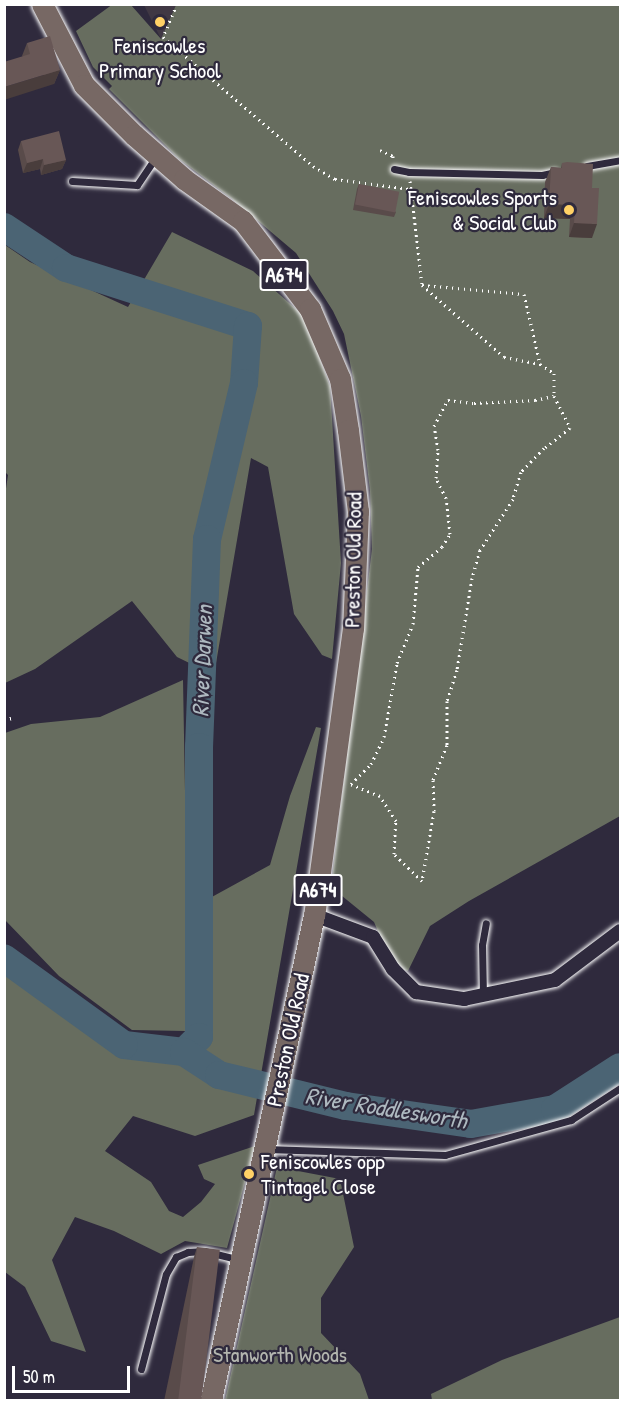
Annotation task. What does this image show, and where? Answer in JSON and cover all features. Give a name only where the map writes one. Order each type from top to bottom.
[{"type":"main road","name":"Preston Old Road","points":[[42,4],[84,84],[184,179],[243,221],[310,309],[340,379],[358,511],[353,628],[314,915],[266,1149]]},
{"type":"main road","name":"A674","points":[[211,1401],[266,1149]]},
{"type":"street","points":[[314,915],[373,937],[393,969],[416,992],[464,999],[555,980],[621,931]]},
{"type":"lane","points":[[72,181],[137,185],[157,155]]},
{"type":"lane","points":[[576,168],[621,160]]},
{"type":"lane","points":[[393,169],[542,175],[564,171]]},
{"type":"lane","points":[[483,996],[482,945],[486,923]]},
{"type":"lane","points":[[266,1149],[445,1155],[571,1120],[621,1088]]},
{"type":"lane","points":[[141,1369],[166,1274],[176,1257],[188,1252],[204,1251],[243,1260]]},
{"type":"path","points":[[177,4],[163,37],[313,165],[335,178],[411,189]]},
{"type":"path","points":[[380,150],[393,156],[393,169]]},
{"type":"path","points":[[409,171],[422,285],[504,357],[540,364],[554,373],[554,396],[570,428],[544,448],[521,472],[513,499],[484,542],[475,569],[458,670],[447,701],[447,745],[433,780],[434,811],[422,881],[394,854],[396,821],[380,796],[351,784],[371,764],[384,737],[397,663],[413,624],[418,567],[442,547],[450,534],[446,498],[436,478],[438,450],[434,426],[448,400],[474,403],[535,400],[554,396]]},
{"type":"path","points":[[422,285],[524,294],[540,364]]},
{"type":"path","points":[[4,720],[12,718]]},
{"type":"shaded area","name":"Feniscowles Primary School","points":[[144,5],[176,5],[161,39]]},
{"type":"green space","points":[[113,4],[131,5],[161,39],[176,5],[620,5],[620,816],[469,901],[430,926],[408,971],[393,967],[374,922],[331,887],[372,549],[370,491],[361,416],[344,334],[333,311],[296,253],[232,199],[179,159],[109,89],[112,86],[93,67],[76,31]]},
{"type":"green space","points":[[172,232],[253,271],[304,316],[330,386],[341,563],[332,659],[322,655],[294,614],[268,467],[251,458],[214,675],[177,657],[132,601],[35,669],[5,683],[4,502],[8,475],[4,471],[5,245],[30,262],[128,307]]},
{"type":"green space","points":[[183,680],[189,1013],[186,1031],[132,1030],[59,976],[5,920],[5,733],[31,724],[100,717]]},
{"type":"green space","points":[[316,727],[321,728],[254,1115],[195,1136],[133,1116],[105,1151],[151,1182],[169,1211],[183,1217],[201,1202],[215,1184],[204,1179],[198,1165],[255,1146],[227,1248],[185,1241],[161,1254],[114,1231],[75,1217],[52,1260],[86,1352],[51,1341],[25,1287],[5,1272],[4,967],[40,984],[127,1059],[191,1059],[203,1044],[210,898],[270,865],[290,796]]},
{"type":"green space","name":"Stanworth Woods","points":[[277,1167],[340,1179],[354,1247],[321,1298],[321,1333],[360,1374],[369,1400],[225,1400]]},
{"type":"green space","points":[[620,1317],[620,1400],[432,1400],[431,1394],[502,1360]]},
{"type":"building","points":[[50,36],[60,70],[4,87],[4,62],[30,54],[27,43]]},
{"type":"building","points":[[59,131],[66,160],[44,165],[43,159],[27,163],[21,141]]},
{"type":"building","name":"Feniscowles Sports & Social Club","points":[[562,163],[593,164],[592,188],[599,188],[597,224],[574,223],[575,205],[549,204],[551,167],[562,168]]},
{"type":"building","points":[[359,184],[399,192],[395,212],[355,205]]},
{"type":"building","points":[[197,1247],[220,1250],[201,1400],[178,1400]]},
{"type":"waterway","name":"River Darwen","points":[[4,227],[66,268],[248,326],[244,383],[207,539],[199,747],[199,1037],[184,1052],[124,1045],[4,958]]},
{"type":"waterway","name":"River Roddlesworth","points":[[184,1052],[219,1075],[346,1106],[471,1124],[555,1109],[620,1067]]},
{"type":"place","name":"Feniscowles Primary School","points":[[160,22]]},
{"type":"place","name":"Feniscowles Sports & Social Club","points":[[569,210]]},
{"type":"place","name":"Feniscowles opp Tintagel Close","points":[[249,1174]]}]
